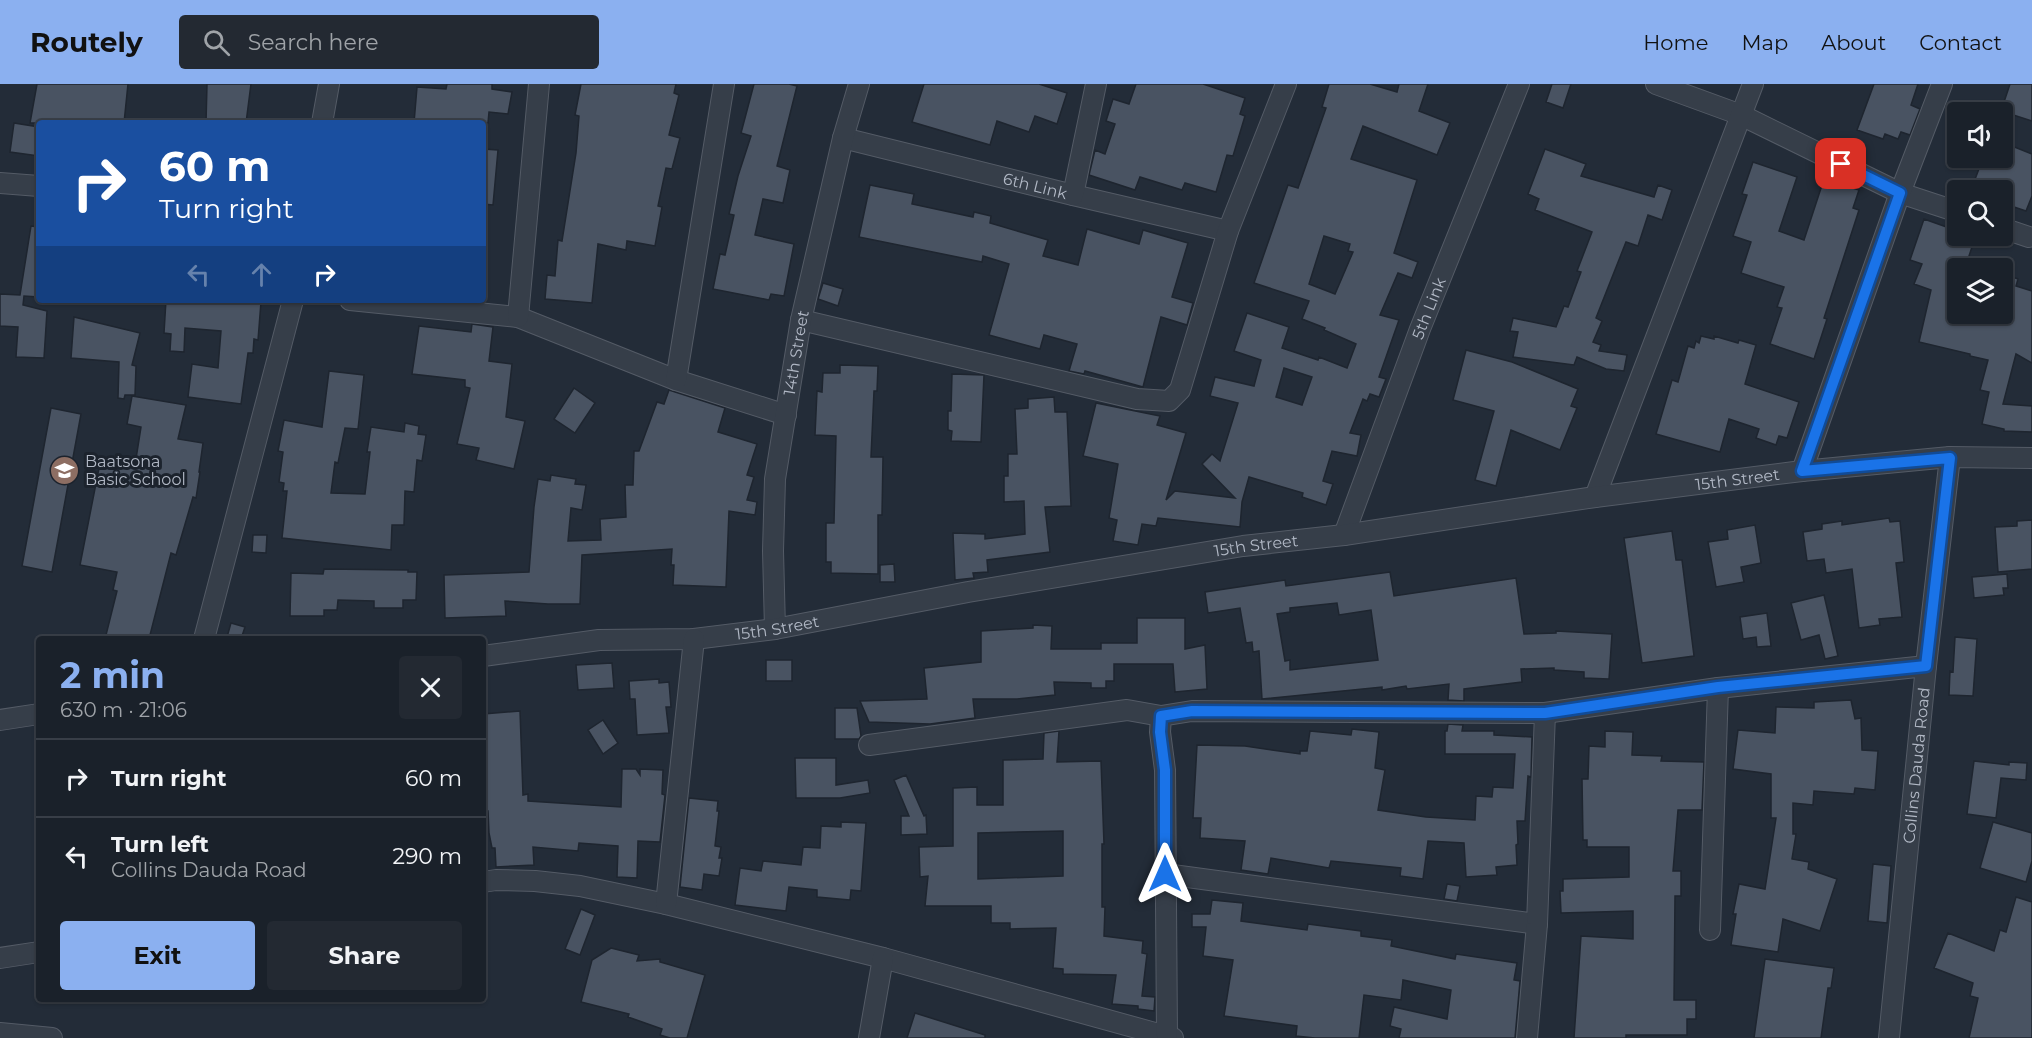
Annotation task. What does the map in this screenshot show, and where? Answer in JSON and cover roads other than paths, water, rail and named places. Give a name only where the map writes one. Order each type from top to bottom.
[{"type":"street","points":[[323,120],[329,84]]},
{"type":"street","points":[[518,317],[539,84]]},
{"type":"street","points":[[676,380],[724,84]]},
{"type":"street","name":"14th Street","points":[[775,629],[773,551],[775,479],[801,320],[843,138],[859,84]]},
{"type":"street","points":[[1073,195],[1096,84]]},
{"type":"street","points":[[801,320],[1137,399],[1169,401],[1180,390],[1188,370],[1228,231],[1286,84]]},
{"type":"street","name":"5th Link","points":[[1344,535],[1420,329],[1519,84]]},
{"type":"street","points":[[1656,84],[1741,115],[1900,193],[1947,208]]},
{"type":"street","points":[[1595,496],[1753,84]]},
{"type":"street","points":[[1802,471],[1900,193],[1942,84]]},
{"type":"street","name":"6th Link","points":[[843,138],[1228,231]]},
{"type":"street","points":[[0,183],[36,186]]},
{"type":"street","points":[[2013,232],[2030,237]]},
{"type":"street","points":[[205,636],[292,303]]},
{"type":"street","points":[[380,303],[518,317],[676,380],[786,415]]},
{"type":"street","name":"15th Street","points":[[486,656],[599,640],[694,639],[775,629],[968,592],[1220,550],[1344,535],[1595,496],[1802,471],[1950,458],[2032,458]]},
{"type":"street","name":"Collins Dauda Road","points":[[1889,1038],[1926,666],[1950,458]]},
{"type":"street","points":[[666,904],[694,639]]},
{"type":"street","points":[[869,745],[1127,710],[1161,716],[1192,711],[1545,713],[1718,687],[1926,666]]},
{"type":"street","points":[[1710,930],[1718,687]]},
{"type":"street","points":[[1527,1038],[1537,924],[1545,713]]},
{"type":"street","points":[[0,720],[36,714]]},
{"type":"street","points":[[486,882],[535,880],[580,886],[666,904],[883,958],[1170,1037],[1165,874],[1165,770],[1160,732],[1161,716]]},
{"type":"street","points":[[1165,874],[1537,924]]},
{"type":"street","points":[[0,958],[36,952]]},
{"type":"street","points":[[869,1038],[883,958]]},
{"type":"street","points":[[0,1033],[52,1038]]},
{"type":"place","name":"Baatsona Basic School","points":[[64,470]]}]
